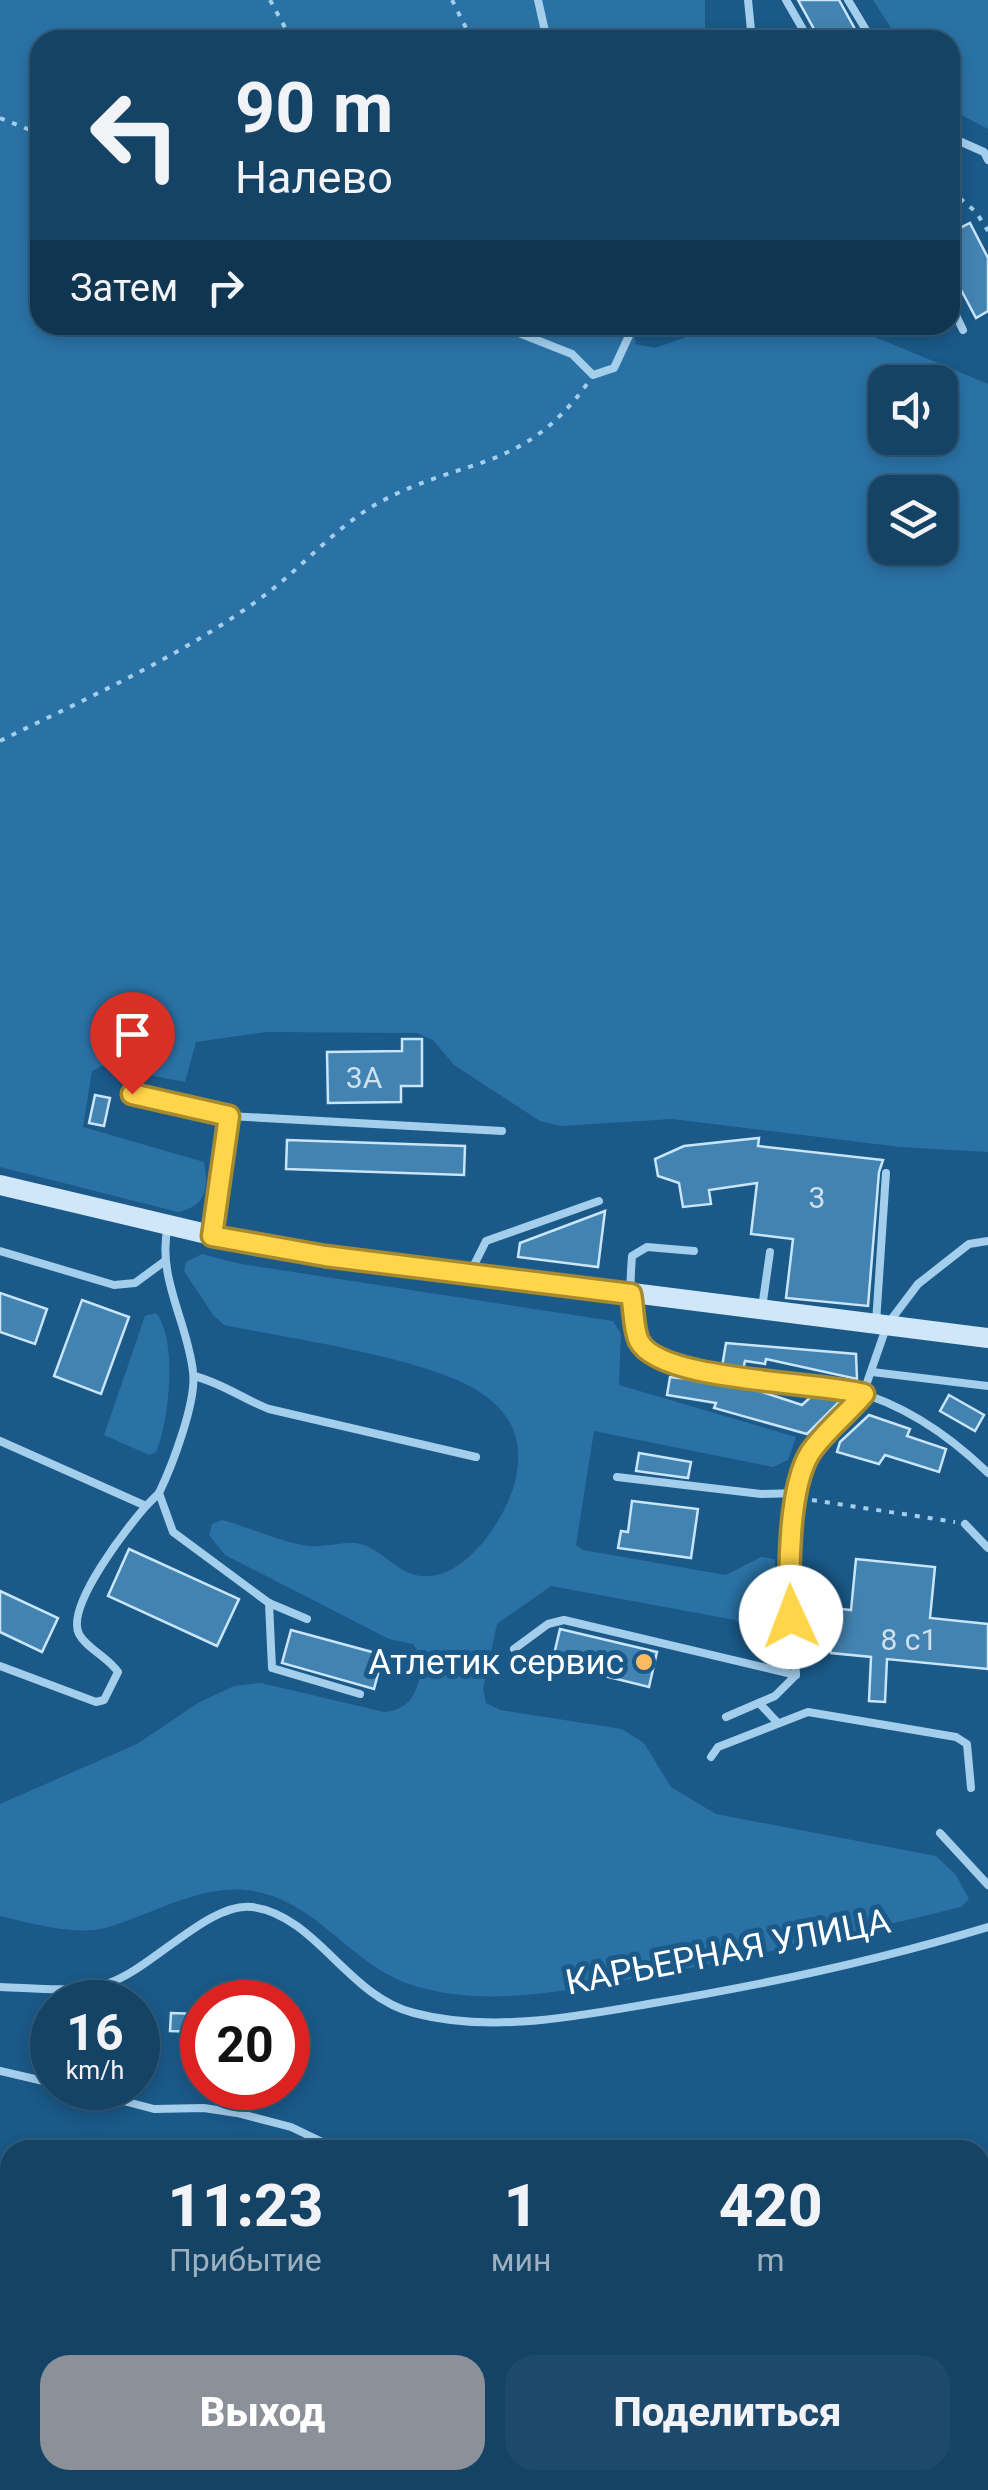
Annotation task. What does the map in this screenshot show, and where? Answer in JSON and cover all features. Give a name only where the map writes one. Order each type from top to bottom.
[{"type":"street","points":[[0,1185],[212,1236],[469,1276],[988,1338]]},
{"type":"lane","points":[[538,0],[544,30]]},
{"type":"lane","points":[[748,0],[751,30]]},
{"type":"lane","points":[[786,0],[802,30]]},
{"type":"lane","points":[[848,0],[866,30]]},
{"type":"lane","points":[[960,142],[987,155]]},
{"type":"lane","points":[[960,324],[963,330]]},
{"type":"lane","points":[[524,335],[572,354],[593,375],[614,368],[630,335]]},
{"type":"lane","points":[[132,1094],[229,1116],[502,1131]]},
{"type":"lane","points":[[212,1236],[229,1116]]},
{"type":"lane","points":[[726,1717],[775,1696],[796,1675],[789,1588],[802,1468],[811,1451],[864,1394],[872,1372],[882,1324],[886,1173]]},
{"type":"lane","points":[[469,1276],[486,1241],[600,1200]]},
{"type":"lane","points":[[0,1666],[96,1702],[104,1700],[118,1672],[79,1634],[76,1615],[118,1538],[159,1493],[172,1466],[194,1376],[165,1261],[168,1226]]},
{"type":"lane","points":[[882,1324],[933,1269],[968,1244],[988,1241]]},
{"type":"lane","points":[[694,1250],[647,1247],[632,1256],[631,1294],[637,1339],[650,1355],[722,1374],[810,1383],[864,1394],[946,1434],[988,1474]]},
{"type":"lane","points":[[0,1251],[114,1286],[136,1284],[165,1261]]},
{"type":"lane","points":[[762,1308],[770,1252]]},
{"type":"lane","points":[[872,1372],[988,1386]]},
{"type":"lane","points":[[194,1376],[221,1383],[241,1398],[269,1409],[476,1457]]},
{"type":"lane","points":[[0,1441],[146,1506]]},
{"type":"lane","points":[[618,1477],[799,1495]]},
{"type":"lane","points":[[159,1493],[173,1532],[214,1567],[269,1602],[307,1620]]},
{"type":"lane","points":[[965,1524],[988,1548]]},
{"type":"lane","points":[[269,1602],[272,1668],[360,1694]]},
{"type":"lane","points":[[514,1650],[548,1624],[564,1620],[796,1675]]},
{"type":"lane","points":[[759,1703],[777,1722]]},
{"type":"lane","points":[[710,1758],[718,1747],[808,1712],[956,1737],[967,1744],[971,1788]]},
{"type":"lane","points":[[940,1833],[988,1885]]},
{"type":"lane","name":"КАРЬЕРНАЯ УЛИЦА","points":[[0,1987],[80,1989],[110,1983],[220,1914],[249,1906],[279,1916],[309,1936],[350,1979],[383,2003],[417,2014],[476,2022],[563,2018],[743,1989],[893,1956],[988,1927]]},
{"type":"lane","points":[[0,2071],[30,2078]]},
{"type":"lane","points":[[160,2110],[204,2108],[237,2113],[291,2127],[318,2140]]},
{"type":"path","points":[[270,0],[285,30]]},
{"type":"path","points":[[452,0],[467,30]]},
{"type":"path","points":[[0,118],[30,130]]},
{"type":"path","points":[[960,198],[976,212],[988,232]]},
{"type":"path","points":[[0,741],[168,659],[261,598],[376,504],[458,469],[514,454],[544,434],[593,375]]},
{"type":"path","points":[[799,1495],[965,1524]]},
{"type":"shaded area","points":[[0,0],[705,0],[705,30],[30,30],[30,335],[634,335],[636,344],[655,348],[692,335],[875,337],[942,365],[868,365],[868,455],[958,455],[958,372],[988,384],[988,1152],[900,1147],[672,1119],[561,1126],[540,1121],[454,1065],[433,1040],[417,1033],[266,1032],[196,1042],[185,1082],[102,1066],[92,1071],[83,1127],[204,1162],[203,1195],[178,1212],[0,1167]]},
{"type":"shaded area","points":[[873,0],[988,0],[988,129],[960,114],[960,30],[892,30]]},
{"type":"shaded area","points":[[202,1254],[241,1264],[613,1321],[621,1334],[619,1385],[796,1437],[788,1460],[773,1467],[594,1431],[576,1545],[583,1550],[726,1575],[761,1557],[775,1559],[775,1608],[785,1652],[773,1651],[735,1620],[551,1586],[497,1624],[483,1689],[486,1703],[500,1710],[622,1729],[644,1743],[671,1787],[716,1814],[936,1856],[956,1875],[969,1899],[961,1907],[718,1963],[582,1988],[499,1996],[445,1993],[395,1978],[302,1910],[258,1892],[218,1891],[199,1895],[93,1930],[52,1928],[0,1916],[0,1804],[137,1744],[198,1703],[234,1686],[261,1683],[384,1712],[403,1707],[414,1695],[423,1659],[413,1644],[389,1639],[225,1555],[209,1535],[212,1524],[222,1520],[309,1546],[355,1543],[407,1572],[433,1576],[450,1570],[481,1545],[512,1493],[518,1464],[516,1440],[508,1419],[492,1401],[459,1381],[395,1360],[224,1325],[184,1271],[186,1262]]},
{"type":"shaded area","points":[[156,1313],[167,1342],[168,1402],[161,1439],[156,1452],[149,1455],[104,1435],[145,1316]]},
{"type":"building","points":[[798,0],[839,0],[856,30],[814,30]]},
{"type":"building","points":[[970,223],[988,258],[988,311],[976,318],[960,288],[960,228]]},
{"type":"building","points":[[402,1039],[422,1039],[422,1086],[401,1086],[401,1102],[328,1103],[327,1052],[402,1051]]},
{"type":"building","points":[[95,1095],[110,1098],[104,1126],[89,1123]]},
{"type":"building","points":[[759,1138],[758,1146],[883,1160],[868,1306],[786,1298],[793,1239],[751,1234],[757,1183],[709,1190],[711,1204],[683,1207],[679,1183],[658,1176],[655,1159],[684,1146]]},
{"type":"building","points":[[287,1140],[465,1146],[464,1175],[286,1169]]},
{"type":"building","points":[[605,1211],[598,1267],[518,1257],[520,1243]]},
{"type":"building","points":[[0,1293],[47,1309],[35,1344],[0,1332]]},
{"type":"building","points":[[82,1300],[129,1317],[101,1394],[54,1376]]},
{"type":"building","points":[[726,1343],[856,1354],[857,1379],[766,1359],[765,1364],[745,1361],[743,1370],[722,1367]]},
{"type":"building","points":[[670,1377],[741,1385],[802,1405],[816,1392],[840,1401],[807,1434],[714,1408],[716,1403],[667,1395]]},
{"type":"building","points":[[949,1395],[984,1415],[975,1431],[940,1411]]},
{"type":"building","points":[[869,1415],[910,1429],[907,1436],[946,1449],[939,1472],[885,1455],[879,1464],[837,1452],[840,1442]]},
{"type":"building","points":[[639,1453],[691,1462],[688,1478],[636,1471]]},
{"type":"building","points":[[632,1501],[698,1509],[691,1558],[618,1548],[621,1531],[628,1532]]},
{"type":"building","points":[[129,1549],[239,1599],[217,1646],[108,1596]]},
{"type":"building","points":[[856,1559],[935,1567],[930,1618],[988,1624],[988,1669],[887,1659],[885,1702],[869,1701],[871,1657],[831,1653],[824,1607],[851,1610]]},
{"type":"building","points":[[0,1591],[58,1618],[42,1652],[0,1632]]},
{"type":"building","points":[[560,1629],[657,1652],[649,1687],[552,1663]]},
{"type":"building","points":[[291,1630],[383,1655],[374,1689],[282,1663]]},
{"type":"building","points":[[171,2013],[180,2013],[180,2031],[170,2031]]},
{"type":"place","name":"Атлетик сервис","points":[[644,1662]]},
{"type":"route","points":[[132,1094],[229,1116],[212,1236],[469,1276],[631,1294],[637,1339],[650,1355],[722,1374],[810,1383],[864,1394],[811,1451],[802,1468],[790,1561],[791,1617]]}]
